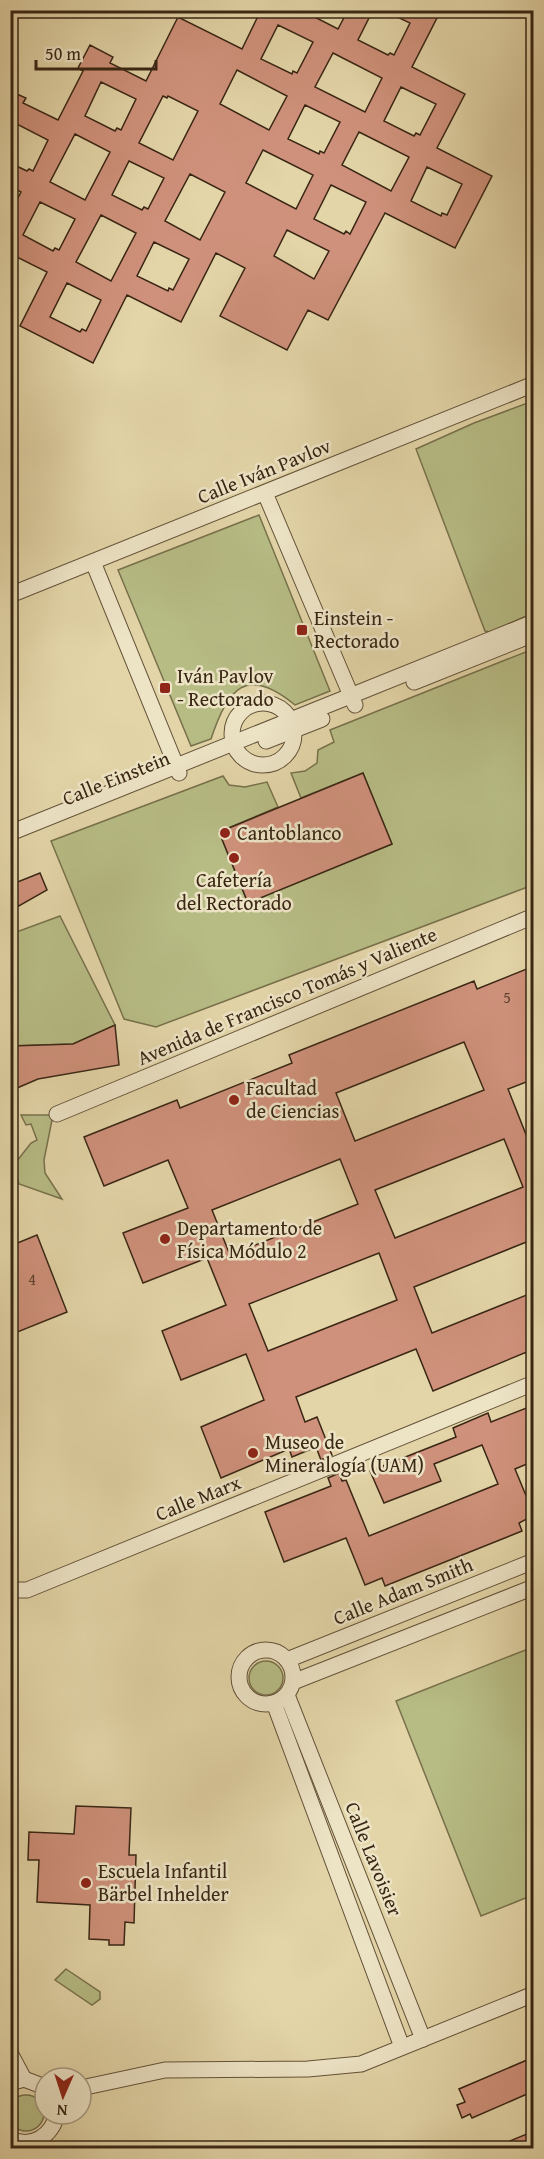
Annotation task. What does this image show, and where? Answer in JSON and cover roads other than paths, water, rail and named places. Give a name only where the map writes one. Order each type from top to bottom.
[{"type":"street","name":"Calle Iván Pavlov","points":[[10,596],[534,384]]},
{"type":"street","points":[[265,493],[353,701]]},
{"type":"street","points":[[93,562],[178,770]]},
{"type":"street","name":"Calle Einstein","points":[[353,701],[534,622]]},
{"type":"street","name":"Calle Einstein","points":[[10,833],[534,634]]},
{"type":"street","points":[[260,703],[279,706],[293,725],[292,748],[279,762],[261,765],[252,763],[235,748],[233,725],[237,717],[251,705],[260,703]]},
{"type":"street","name":"Calle Einstein","points":[[10,843],[178,770]]},
{"type":"street","name":"Avenida de Francisco Tomás y Valiente","points":[[57,1114],[534,916]]},
{"type":"street","name":"Calle Marx","points":[[10,1590],[27,1590],[534,1383]]},
{"type":"street","name":"Calle Adam Smith","points":[[287,1660],[534,1561]]},
{"type":"street","points":[[284,1694],[293,1675],[287,1660],[273,1651],[255,1653],[248,1658],[239,1673],[243,1690],[248,1698],[256,1702],[284,1694],[534,1587]]},
{"type":"street","name":"Calle Lavoisier","points":[[284,1694],[423,2039]]},
{"type":"street","name":"Calle Lavoisier","points":[[284,1694],[402,2047]]},
{"type":"street","points":[[93,2083],[165,2070],[308,2069],[361,2064],[534,1994]]},
{"type":"street","points":[[10,2053],[17,2081],[33,2084]]},
{"type":"street","points":[[10,2139],[34,2145],[53,2126]]},
{"type":"place","name":"Einstein - Rectorado","points":[[302,630]]},
{"type":"place","name":"Iván Pavlov - Rectorado","points":[[165,688]]},
{"type":"place","name":"Cantoblanco","points":[[225,833]]},
{"type":"place","name":"Cafetería del Rectorado","points":[[234,858]]},
{"type":"place","name":"Facultad de Ciencias","points":[[234,1100]]},
{"type":"place","name":"Departamento de Física Módulo 2","points":[[165,1239]]},
{"type":"place","name":"Museo de Mineralogía (UAM)","points":[[253,1453]]},
{"type":"place","name":"Escuela Infantil Bärbel Inhelder","points":[[86,1883]]}]
